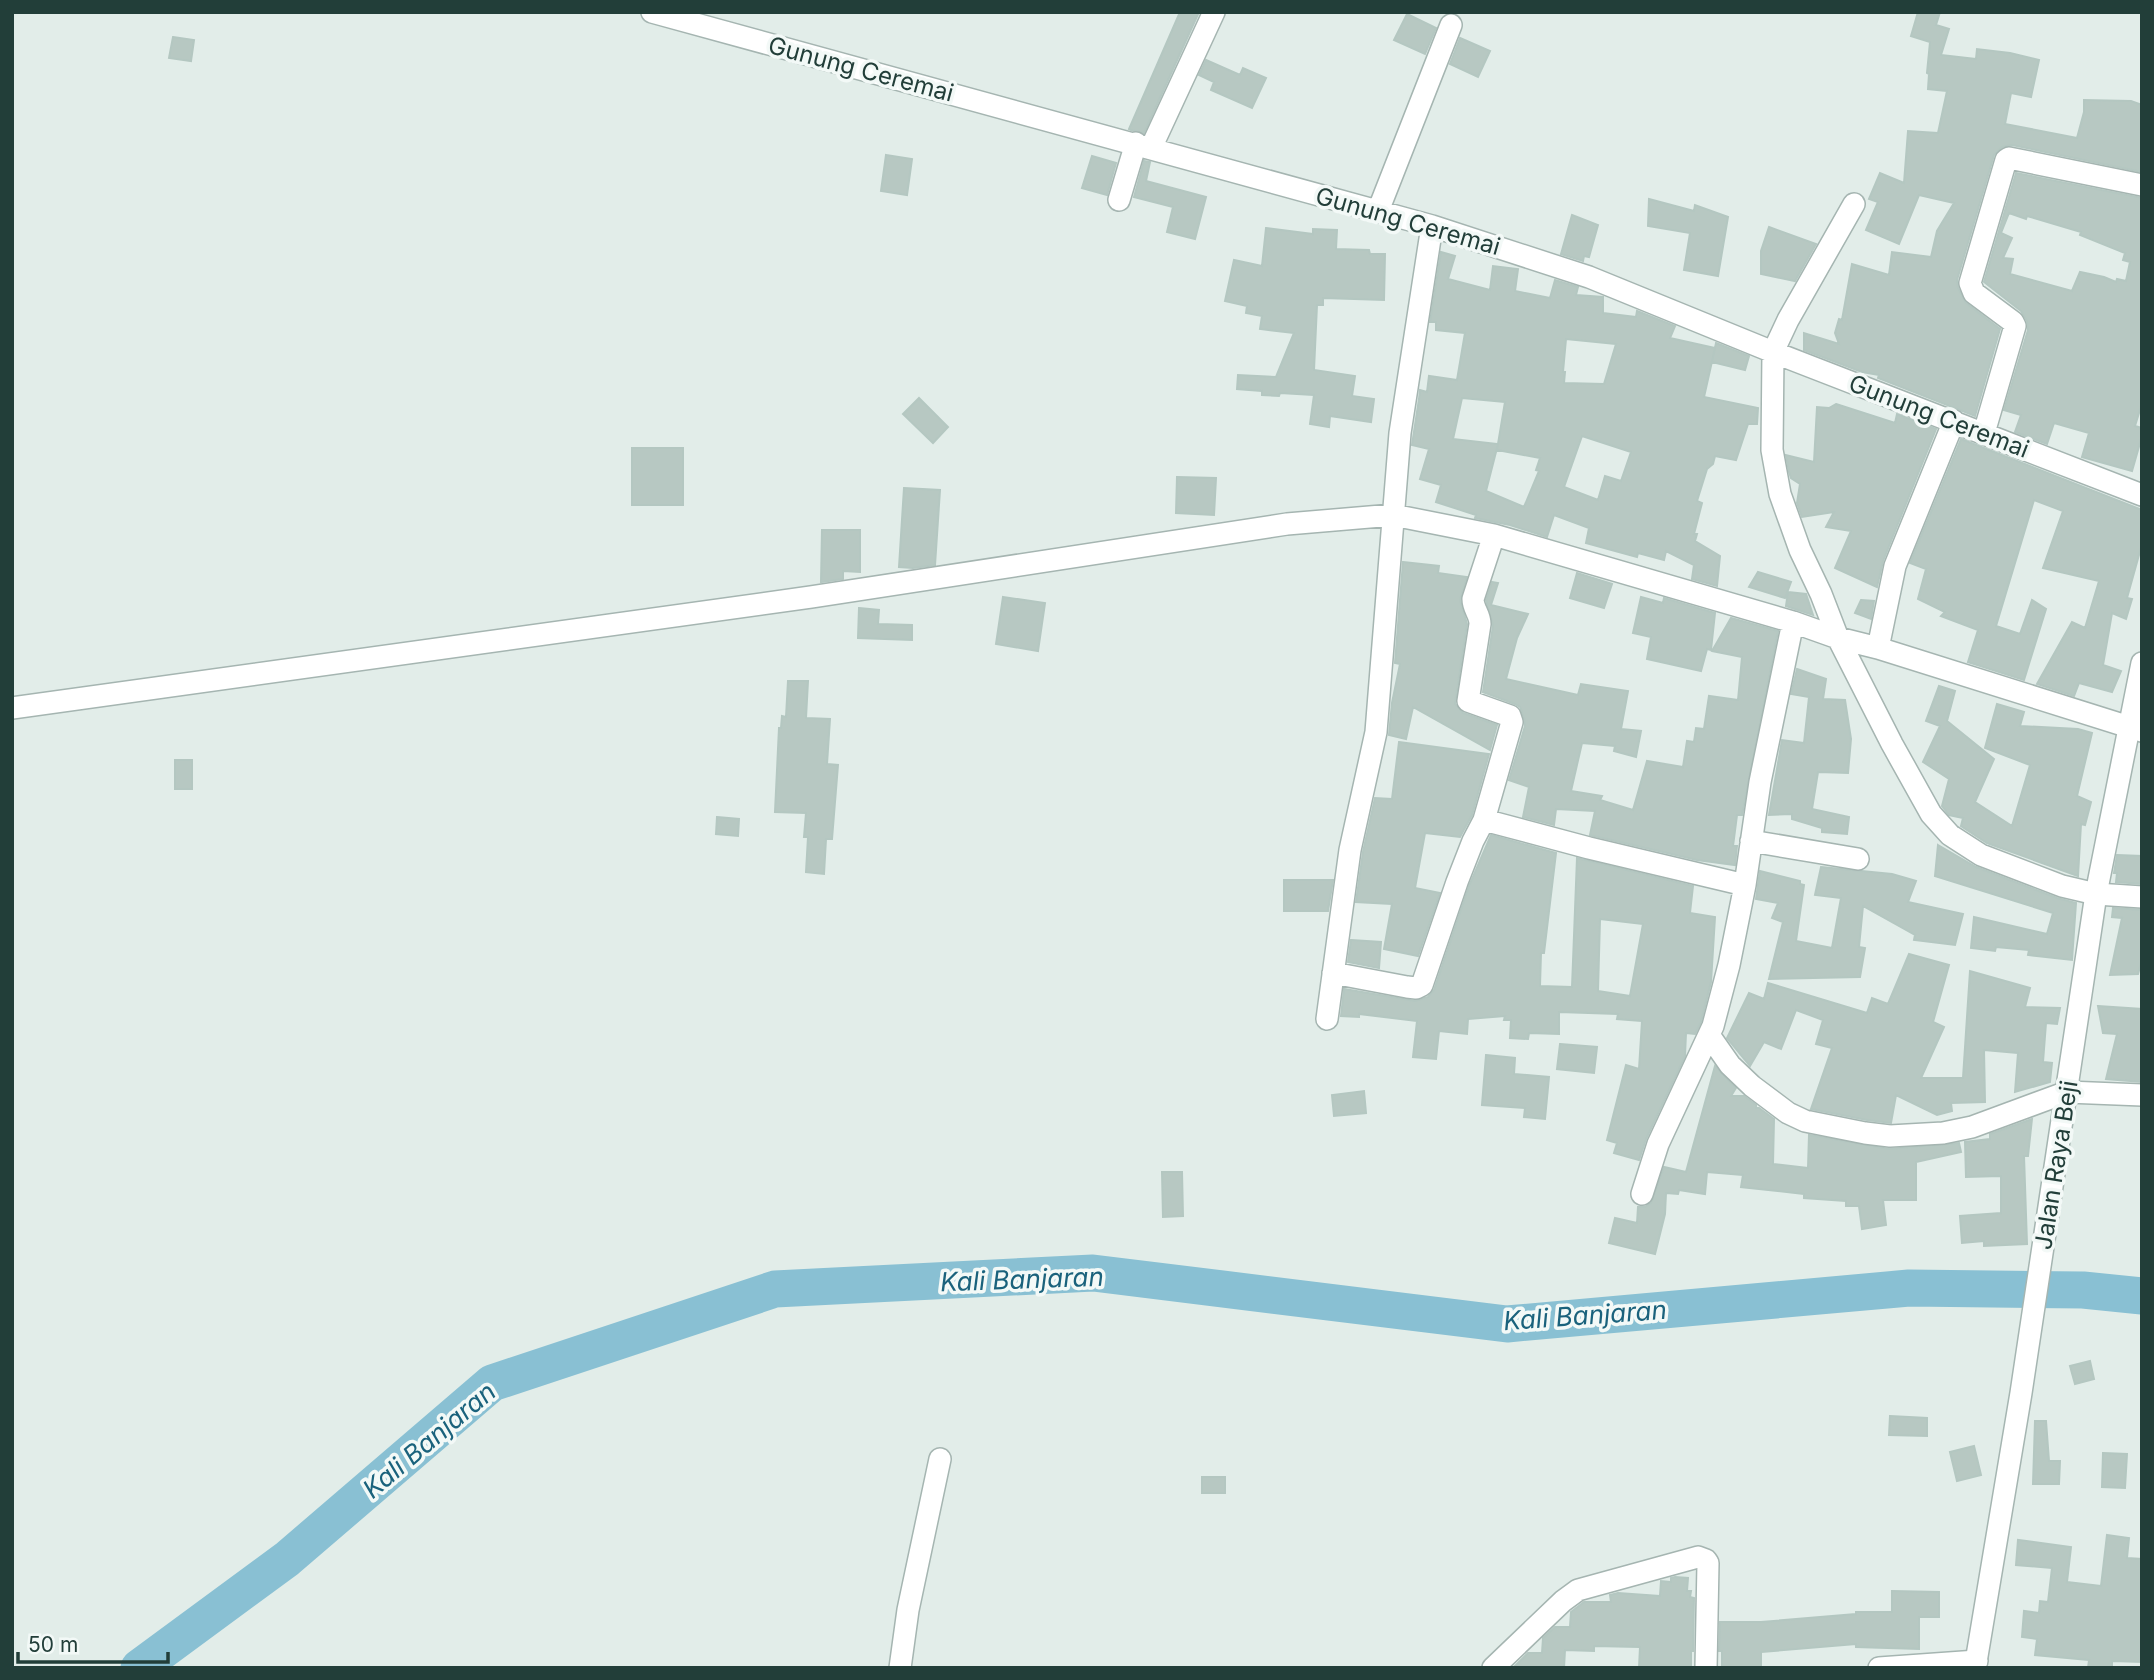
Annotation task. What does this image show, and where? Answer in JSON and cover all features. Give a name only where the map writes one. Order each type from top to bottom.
[{"type":"street","name":"Gunung Ceremai","points":[[652,12],[1432,226],[1589,276],[1773,352],[2142,495]]},
{"type":"street","points":[[1119,200],[1143,145],[1214,12]]},
{"type":"street","points":[[1378,211],[1451,25]]},
{"type":"street","points":[[1984,433],[2015,326],[1974,293],[1970,283],[2006,160],[2009,158],[2142,185]]},
{"type":"street","points":[[1854,204],[1788,320],[1773,352],[1772,450],[1780,494],[1800,550],[1916,788],[1931,814],[1950,835],[1981,855],[2062,886],[2096,894],[2142,898]]},
{"type":"street","points":[[1327,1019],[1350,850],[1376,732],[1400,433],[1432,226]]},
{"type":"street","points":[[1878,648],[1895,566],[1954,421]]},
{"type":"street","points":[[12,708],[811,597],[1287,524],[1393,515],[1494,535],[1793,622],[2135,729]]},
{"type":"street","points":[[1333,973],[1407,987],[1416,988],[1422,985],[1457,882],[1484,820],[1513,722],[1510,716],[1468,701],[1480,624],[1473,599],[1494,535]]},
{"type":"street","points":[[1642,1194],[1658,1144],[1709,1035],[1730,965],[1760,782],[1793,622]]},
{"type":"street","name":"Jalan Raya Beji","points":[[1976,1664],[2021,1393],[2096,894],[2135,729],[2142,663]]},
{"type":"street","points":[[1484,820],[1745,885]]},
{"type":"street","points":[[1751,841],[1858,859]]},
{"type":"street","points":[[1709,1035],[1730,1065],[1752,1086],[1788,1113],[1805,1121],[1865,1133],[1890,1136],[1943,1133],[1972,1127],[2067,1092],[2142,1095]]},
{"type":"street","points":[[900,1668],[908,1610],[940,1459]]},
{"type":"street","points":[[1493,1668],[1578,1590],[1698,1557],[1708,1563],[1706,1668]]},
{"type":"street","points":[[1879,1668],[1976,1664]]},
{"type":"building","points":[[1180,12],[1199,12],[1144,133],[1131,130],[1129,129]]},
{"type":"building","points":[[1918,12],[1940,12],[1936,25],[1949,29],[1941,55],[1976,59],[1977,49],[2039,60],[2031,97],[2011,93],[2005,124],[2077,138],[2084,112],[2084,100],[2131,101],[2142,105],[2142,172],[2012,145],[2002,147],[1994,155],[1957,280],[1966,303],[2000,329],[1975,416],[1878,378],[1879,375],[1862,372],[1804,350],[1804,333],[1839,344],[1835,333],[1839,319],[1842,320],[1852,264],[1889,275],[1892,252],[1931,257],[1937,231],[1954,203],[1919,195],[1899,244],[1866,230],[1878,202],[1869,199],[1880,173],[1904,183],[1908,131],[1938,133],[1947,91],[1928,89],[1930,42],[1911,36]]},
{"type":"building","points":[[1407,14],[1436,28],[1425,54],[1394,40]]},
{"type":"building","points":[[173,37],[194,40],[191,61],[169,58]]},
{"type":"building","points":[[1460,38],[1490,51],[1478,77],[1450,64]]},
{"type":"building","points":[[1206,60],[1240,75],[1243,68],[1266,78],[1252,108],[1211,90],[1214,82],[1199,75]]},
{"type":"building","points":[[886,155],[912,159],[907,195],[881,191]]},
{"type":"building","points":[[1092,156],[1116,163],[1107,195],[1082,188]]},
{"type":"building","points":[[1144,161],[1150,162],[1146,181],[1206,197],[1195,239],[1167,232],[1173,207],[1134,197]]},
{"type":"building","points":[[2016,173],[2142,198],[2142,403],[2135,426],[2142,428],[2142,436],[2132,471],[2082,457],[2089,433],[2054,423],[2047,444],[2015,432],[2021,415],[2004,410],[2028,330],[2027,321],[2021,311],[1984,282]],"holes":[[[2009,213],[2026,219],[2027,216],[2081,232],[2080,235],[2125,253],[2123,260],[2130,262],[2126,281],[2117,279],[2116,282],[2080,272],[2072,291],[2010,274],[2013,259],[2003,258],[2012,238],[2001,233]]]},
{"type":"building","points":[[1649,199],[1694,211],[1695,205],[1728,217],[1718,276],[1684,270],[1690,233],[1648,226]]},
{"type":"building","points":[[1572,215],[1598,225],[1589,257],[1584,256],[1583,261],[1561,254]]},
{"type":"building","points":[[1769,227],[1816,244],[1795,281],[1761,274],[1761,251]]},
{"type":"building","points":[[1266,228],[1313,234],[1313,229],[1337,230],[1336,249],[1369,250],[1370,254],[1385,254],[1384,300],[1323,298],[1323,305],[1317,305],[1314,370],[1355,376],[1352,396],[1374,399],[1371,422],[1330,416],[1329,427],[1310,424],[1314,395],[1262,395],[1262,391],[1237,389],[1238,375],[1276,377],[1294,333],[1260,329],[1262,316],[1246,313],[1247,306],[1225,301],[1234,260],[1262,266]]},
{"type":"building","points":[[1441,252],[1455,256],[1448,279],[1490,290],[1493,266],[1518,269],[1515,291],[1550,298],[1555,280],[1578,287],[1576,295],[1603,297],[1603,313],[1636,317],[1637,311],[1675,326],[1670,338],[1715,348],[1704,397],[1758,408],[1757,424],[1748,424],[1736,460],[1715,456],[1713,464],[1707,469],[1697,501],[1702,503],[1694,534],[1697,534],[1695,541],[1720,556],[1717,586],[1692,579],[1694,565],[1666,551],[1664,560],[1638,553],[1637,557],[1586,543],[1589,528],[1554,515],[1547,537],[1510,525],[1475,518],[1476,515],[1436,502],[1441,485],[1420,479],[1429,449],[1412,445],[1420,390],[1427,392],[1429,376],[1457,380],[1465,333],[1436,330],[1436,322],[1430,322]],"holes":[[[1566,339],[1616,344],[1604,384],[1564,383]],[[1462,398],[1505,402],[1498,444],[1453,439]],[[1582,436],[1631,452],[1621,481],[1605,476],[1598,500],[1564,487]],[[1498,444],[1497,450],[1540,458],[1536,470],[1539,471],[1524,507],[1486,491]]]},
{"type":"building","points":[[1716,343],[1749,356],[1745,370],[1712,362]]},
{"type":"building","points":[[919,398],[948,427],[933,443],[903,414]]},
{"type":"building","points":[[1836,404],[1895,423],[1897,414],[1936,429],[1883,561],[1877,587],[1835,568],[1851,531],[1826,527],[1834,512],[1802,517],[1797,503],[1800,484],[1791,478],[1789,472],[1786,455],[1814,462],[1817,407],[1829,408]]},
{"type":"building","points":[[1961,439],[2142,510],[2142,544],[2127,598],[2132,599],[2126,619],[2112,613],[2103,665],[2121,671],[2112,692],[2079,683],[2074,696],[2037,684],[2072,622],[2085,628],[2099,581],[2043,568],[2063,511],[2034,500],[1996,626],[2020,634],[2032,600],[2046,609],[2024,680],[1968,662],[1978,630],[1941,616],[1945,612],[1918,599],[1926,569],[1910,563]]},
{"type":"building","points":[[632,448],[683,448],[683,505],[632,505]]},
{"type":"building","points":[[1177,477],[1216,478],[1214,515],[1176,513]]},
{"type":"building","points":[[904,488],[940,490],[935,565],[899,567]]},
{"type":"building","points":[[822,530],[860,530],[860,572],[843,571],[843,579],[821,582]]},
{"type":"building","points":[[1403,562],[1439,566],[1438,573],[1467,577],[1460,600],[1467,624],[1455,704],[1463,713],[1497,725],[1490,750],[1413,707],[1406,739],[1389,735],[1400,664],[1395,663]]},
{"type":"building","points":[[1758,572],[1791,582],[1785,598],[1749,587]]},
{"type":"building","points":[[1577,573],[1612,584],[1604,608],[1570,598]]},
{"type":"building","points":[[1492,582],[1498,583],[1491,605],[1528,614],[1517,638],[1506,679],[1578,695],[1581,684],[1628,691],[1621,729],[1641,731],[1636,757],[1614,751],[1615,746],[1582,743],[1571,791],[1602,796],[1600,800],[1633,810],[1647,761],[1683,767],[1687,741],[1694,742],[1696,728],[1704,729],[1709,696],[1738,700],[1742,657],[1712,651],[1731,618],[1778,631],[1742,815],[1737,815],[1733,846],[1737,846],[1735,865],[1697,860],[1590,835],[1595,811],[1556,809],[1554,825],[1523,817],[1529,787],[1509,780],[1525,726],[1524,718],[1520,707],[1483,692],[1493,626],[1486,600]]},
{"type":"building","points":[[1788,592],[1806,594],[1813,615],[1786,606]]},
{"type":"building","points":[[1003,597],[1045,603],[1038,651],[996,644]]},
{"type":"building","points":[[1641,597],[1663,603],[1664,598],[1715,613],[1711,650],[1707,649],[1701,671],[1647,659],[1651,637],[1633,633]]},
{"type":"building","points":[[1861,600],[1874,601],[1871,619],[1855,613]]},
{"type":"building","points":[[859,608],[879,610],[878,624],[912,625],[912,640],[858,638]]},
{"type":"building","points":[[1797,669],[1826,679],[1823,699],[1845,700],[1851,739],[1848,773],[1818,772],[1812,809],[1849,817],[1847,834],[1822,832],[1822,828],[1792,819],[1792,814],[1769,815],[1782,740],[1804,743],[1809,697],[1791,694]]},
{"type":"building","points":[[788,681],[808,681],[806,718],[830,719],[827,764],[838,765],[832,839],[826,839],[824,874],[806,872],[806,813],[775,812],[779,728],[782,716],[786,717]]},
{"type":"building","points":[[1939,686],[1955,691],[1947,721],[1994,759],[1975,802],[2012,826],[2030,765],[1985,748],[1997,704],[2024,712],[2020,726],[2078,729],[2092,733],[2077,796],[2091,802],[2085,825],[2081,824],[2078,876],[1987,843],[1961,826],[1963,818],[1949,815],[1942,806],[1949,779],[1923,762],[1940,726],[1926,721]]},
{"type":"building","points":[[1399,742],[1489,754],[1472,815],[1460,837],[1425,833],[1415,888],[1440,893],[1418,956],[1384,949],[1392,904],[1356,902],[1375,798],[1392,799]]},
{"type":"building","points":[[175,760],[192,760],[192,789],[175,789]]},
{"type":"building","points":[[717,817],[739,819],[738,836],[716,834]]},
{"type":"building","points":[[1491,835],[1556,853],[1544,953],[1541,953],[1540,986],[1572,987],[1577,858],[1693,886],[1690,913],[1715,917],[1711,982],[1701,1022],[1695,1034],[1686,1033],[1685,1056],[1639,1160],[1614,1153],[1617,1143],[1607,1140],[1626,1065],[1639,1069],[1642,1021],[1617,1019],[1618,1014],[1559,1012],[1559,1034],[1529,1033],[1528,1039],[1510,1038],[1511,1020],[1504,1020],[1505,1016],[1468,1019],[1467,1034],[1439,1031],[1436,1059],[1413,1057],[1417,1021],[1359,1014],[1359,1017],[1341,1016],[1344,989],[1415,1001],[1428,997],[1434,990],[1469,886]],"holes":[[[1600,919],[1643,924],[1630,996],[1598,991]]]},
{"type":"building","points":[[1938,845],[1976,867],[2076,903],[2072,960],[2028,955],[2029,950],[1996,947],[1995,951],[1971,948],[1974,917],[2047,934],[2053,913],[1935,876]]},
{"type":"building","points":[[2117,855],[2142,856],[2142,884],[2116,882],[2117,873],[2114,873]]},
{"type":"building","points":[[1821,867],[1892,874],[1916,881],[1908,902],[1963,914],[1955,945],[1914,940],[1915,935],[1863,906],[1859,947],[1865,948],[1860,977],[1769,979],[1783,922],[1772,918],[1778,903],[1756,899],[1760,871],[1800,881],[1800,884],[1804,885],[1796,941],[1832,948],[1841,898],[1815,895]]},
{"type":"building","points":[[1284,880],[1333,880],[1328,911],[1284,911]]},
{"type":"building","points":[[2113,908],[2142,910],[2142,960],[2138,974],[2110,975],[2122,918],[2112,917]]},
{"type":"building","points":[[1351,940],[1381,942],[1379,968],[1348,962]]},
{"type":"building","points":[[1909,954],[1949,965],[1933,1022],[1944,1027],[1921,1078],[1963,1078],[1970,971],[2030,988],[2025,1007],[2060,1008],[2057,1024],[2046,1023],[2043,1062],[2052,1063],[2050,1082],[2015,1092],[2018,1053],[1984,1050],[1985,1102],[1951,1103],[1952,1111],[1937,1115],[1896,1095],[1891,1123],[1867,1120],[1811,1109],[1832,1048],[1816,1044],[1823,1020],[1796,1010],[1781,1049],[1764,1042],[1750,1066],[1727,1038],[1749,993],[1764,999],[1768,983],[1867,1013],[1872,998],[1888,1004]]},
{"type":"building","points":[[2098,1006],[2142,1009],[2142,1082],[2106,1079],[2117,1034],[2103,1033]]},
{"type":"building","points":[[1560,1044],[1597,1047],[1594,1073],[1557,1069]]},
{"type":"building","points":[[1486,1055],[1515,1058],[1514,1074],[1549,1077],[1545,1119],[1524,1117],[1525,1108],[1482,1105]]},
{"type":"building","points":[[1715,1066],[1736,1088],[1731,1096],[1744,1096],[1756,1105],[1756,1108],[1774,1119],[1773,1164],[1808,1168],[1809,1135],[1889,1149],[1959,1143],[1961,1152],[1916,1162],[1916,1200],[1883,1200],[1886,1225],[1862,1229],[1859,1206],[1846,1206],[1846,1201],[1804,1198],[1804,1194],[1741,1187],[1743,1175],[1707,1172],[1705,1194],[1679,1190],[1678,1194],[1666,1193],[1665,1214],[1655,1254],[1609,1243],[1615,1218],[1637,1223],[1638,1207],[1651,1203],[1664,1167],[1686,1172]]},
{"type":"building","points":[[1364,1091],[1366,1113],[1334,1116],[1332,1095]]},
{"type":"building","points":[[2032,1119],[2028,1156],[2024,1156],[2027,1244],[1984,1246],[1984,1241],[1962,1243],[1960,1216],[2001,1213],[2001,1176],[1966,1177],[1965,1142],[1990,1139],[1990,1134]]},
{"type":"building","points":[[1162,1172],[1182,1172],[1183,1216],[1163,1217]]},
{"type":"building","points":[[2090,1361],[2094,1379],[2075,1384],[2070,1366]]},
{"type":"building","points":[[1890,1416],[1927,1418],[1927,1436],[1889,1435]]},
{"type":"building","points":[[2035,1421],[2046,1421],[2049,1461],[2060,1461],[2059,1484],[2033,1484]]},
{"type":"building","points":[[1974,1446],[1981,1475],[1957,1481],[1950,1452]]},
{"type":"building","points":[[2103,1453],[2127,1454],[2125,1488],[2102,1487]]},
{"type":"building","points":[[1202,1477],[1225,1477],[1225,1493],[1202,1493]]},
{"type":"building","points":[[2107,1535],[2129,1538],[2127,1558],[2142,1559],[2142,1662],[2112,1661],[2112,1668],[2088,1668],[2089,1660],[2035,1655],[2037,1639],[2022,1637],[2024,1611],[2039,1613],[2040,1601],[2048,1602],[2052,1568],[2016,1565],[2018,1540],[2071,1547],[2067,1582],[2101,1586]]},
{"type":"building","points":[[1671,1578],[1688,1578],[1687,1591],[1691,1591],[1690,1597],[1694,1598],[1691,1668],[1639,1668],[1640,1647],[1594,1646],[1594,1651],[1565,1650],[1564,1668],[1513,1668],[1528,1653],[1542,1653],[1543,1638],[1555,1627],[1570,1627],[1571,1612],[1584,1602],[1611,1602],[1610,1595],[1618,1593],[1660,1596],[1661,1581],[1671,1582]]},
{"type":"building","points":[[1892,1591],[1939,1592],[1939,1617],[1919,1617],[1919,1649],[1856,1647],[1856,1644],[1761,1652],[1761,1668],[1722,1668],[1722,1651],[1719,1651],[1720,1622],[1761,1622],[1856,1612],[1892,1612]]},
{"type":"waterway","name":"Kali Banjaran","points":[[139,1668],[287,1559],[492,1383],[775,1289],[1093,1273],[1507,1324],[1909,1288],[2083,1290],[2142,1296]]}]
